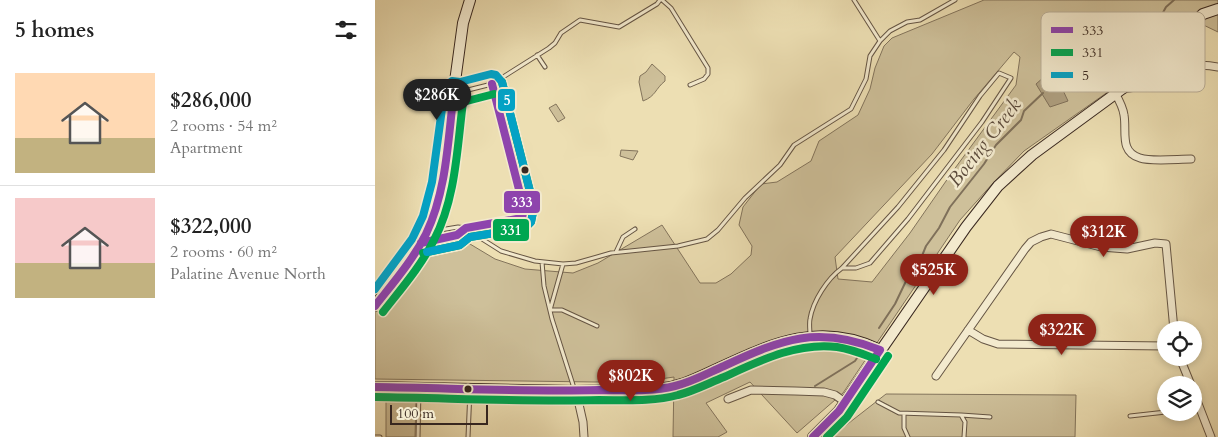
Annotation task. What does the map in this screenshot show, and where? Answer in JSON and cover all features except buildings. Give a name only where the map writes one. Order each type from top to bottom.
[{"type":"street","points":[[375,306],[421,243],[435,210],[445,154],[463,23],[470,0]]},
{"type":"street","points":[[1205,13],[1218,9]]},
{"type":"street","points":[[1205,66],[1218,67]]},
{"type":"street","points":[[813,437],[828,423],[845,402],[966,227],[998,186],[1032,155],[1117,92]]},
{"type":"street","points":[[1118,92],[1125,115],[1125,143],[1127,150],[1141,159],[1191,159]]},
{"type":"street","points":[[936,376],[1025,249],[1031,242],[1051,234],[1101,247],[1127,249],[1155,243],[1166,244],[1173,321]]},
{"type":"street","points":[[375,296],[394,272],[413,255]]},
{"type":"street","points":[[968,330],[983,339],[998,344],[1157,346]]},
{"type":"street","points":[[375,388],[575,391],[670,388],[691,382],[758,350],[799,337],[845,337],[880,350]]},
{"type":"street","points":[[728,399],[751,390],[795,391],[835,395],[845,402]]},
{"type":"street","points":[[575,391],[583,422],[584,437]]},
{"type":"street","points":[[1202,418],[1211,437]]},
{"type":"lane","points":[[454,91],[460,92],[492,84],[552,46],[561,33],[580,20],[619,27],[661,0],[671,8],[708,68],[708,74],[704,79],[691,85]]},
{"type":"lane","points":[[854,0],[880,41]]},
{"type":"lane","points":[[472,227],[477,235],[495,248],[520,258],[563,264],[576,263],[616,252],[695,243],[707,239],[715,233],[745,198],[780,165],[794,145],[851,108],[867,78],[870,56],[880,41],[890,31],[907,22],[920,20],[955,0]]},
{"type":"lane","points":[[537,55],[545,67]]},
{"type":"lane","points":[[811,336],[810,318],[818,296],[833,275],[842,268],[901,203],[943,150],[979,96],[999,73],[1011,78],[982,122],[908,219],[870,263],[856,268],[842,268]]},
{"type":"lane","points":[[421,243],[457,235],[467,228],[522,218],[524,213],[492,84]]},
{"type":"lane","points":[[427,232],[458,226],[467,228]]},
{"type":"lane","points":[[616,252],[623,237],[635,229]]},
{"type":"lane","points":[[542,262],[543,286],[575,391]]},
{"type":"lane","points":[[550,310],[563,264]]},
{"type":"lane","points":[[550,310],[562,310],[597,326]]},
{"type":"lane","points":[[418,437],[419,388]]},
{"type":"lane","points":[[468,437],[470,389]]},
{"type":"lane","points":[[878,402],[895,412],[904,414],[990,417]]},
{"type":"lane","points":[[1130,416],[1157,413]]},
{"type":"lane","points":[[904,414],[904,428],[908,437]]},
{"type":"lane","points":[[961,415],[965,422],[964,437]]},
{"type":"lane","points":[[375,437],[380,437]]},
{"type":"shaded area","points":[[984,0],[1218,0],[1218,32],[1205,26],[1205,12],[1041,12],[1041,92],[1108,92],[1024,151],[994,182],[960,220],[843,393],[797,433],[750,382],[706,403],[727,432],[718,437],[673,437],[674,377],[653,380],[595,382],[375,379],[375,306],[385,309],[425,258],[443,248],[470,244],[495,259],[525,269],[573,273],[598,263],[662,225],[700,283],[716,283],[731,274],[751,255],[752,246],[739,225],[743,207],[761,184],[777,182],[811,161],[819,141],[858,115],[870,89],[875,68],[884,46],[892,38]],"holes":[[[1014,52],[1020,57],[1016,85],[910,233],[872,282],[838,279],[835,257],[932,154],[974,99]]]},
{"type":"shaded area","points":[[652,64],[665,76],[665,81],[651,97],[643,101],[639,82],[640,76]]},
{"type":"shaded area","points":[[1041,80],[1041,92],[1064,92],[1068,101],[1050,107],[1036,84]]},
{"type":"shaded area","points":[[556,104],[565,118],[558,122],[549,108]]},
{"type":"shaded area","points":[[621,150],[638,151],[633,160],[620,156]]},
{"type":"shaded area","points":[[886,394],[1076,395],[1075,437],[831,437]]},
{"type":"shaded area","points":[[386,396],[416,397],[415,437],[386,437]]},
{"type":"waterway","name":"Boeing Creek","points":[[1163,12],[1174,0]]},
{"type":"waterway","name":"Boeing Creek","points":[[879,328],[895,304],[907,279],[917,268],[926,246],[939,228],[950,207],[984,164],[996,145],[1021,120],[1024,111],[1043,93]]},
{"type":"waterway","name":"Boeing Creek","points":[[815,386],[855,361],[859,355]]},
{"type":"transit line","name":"5","points":[[413,237],[423,216],[432,182],[445,87],[452,81],[460,82],[491,74],[496,75],[502,82],[534,207],[531,222],[525,228],[470,237],[460,245],[427,252]]},
{"type":"transit line","name":"331","points":[[423,253],[460,245],[470,237],[525,228],[531,222],[534,207],[502,82]]},
{"type":"transit line","name":"333","points":[[421,243],[457,235],[466,228],[522,218],[524,209],[492,84]]},
{"type":"transit line","name":"333","points":[[375,306],[415,253],[433,217],[443,182],[454,91]]},
{"type":"transit line","name":"331","points":[[383,312],[423,259],[441,224],[455,172],[463,102],[494,94]]},
{"type":"transit line","name":"5","points":[[375,289],[412,239]]},
{"type":"transit line","name":"333","points":[[375,387],[543,391],[647,390],[681,384],[764,349],[801,338],[838,338],[858,342],[880,350]]},
{"type":"transit line","name":"331","points":[[375,397],[543,401],[649,400],[684,393],[765,359],[807,347],[837,347],[852,350],[876,359]]},
{"type":"transit line","name":"333","points":[[813,437],[839,411],[880,350]]},
{"type":"transit line","name":"331","points":[[827,437],[847,417],[888,356]]}]
